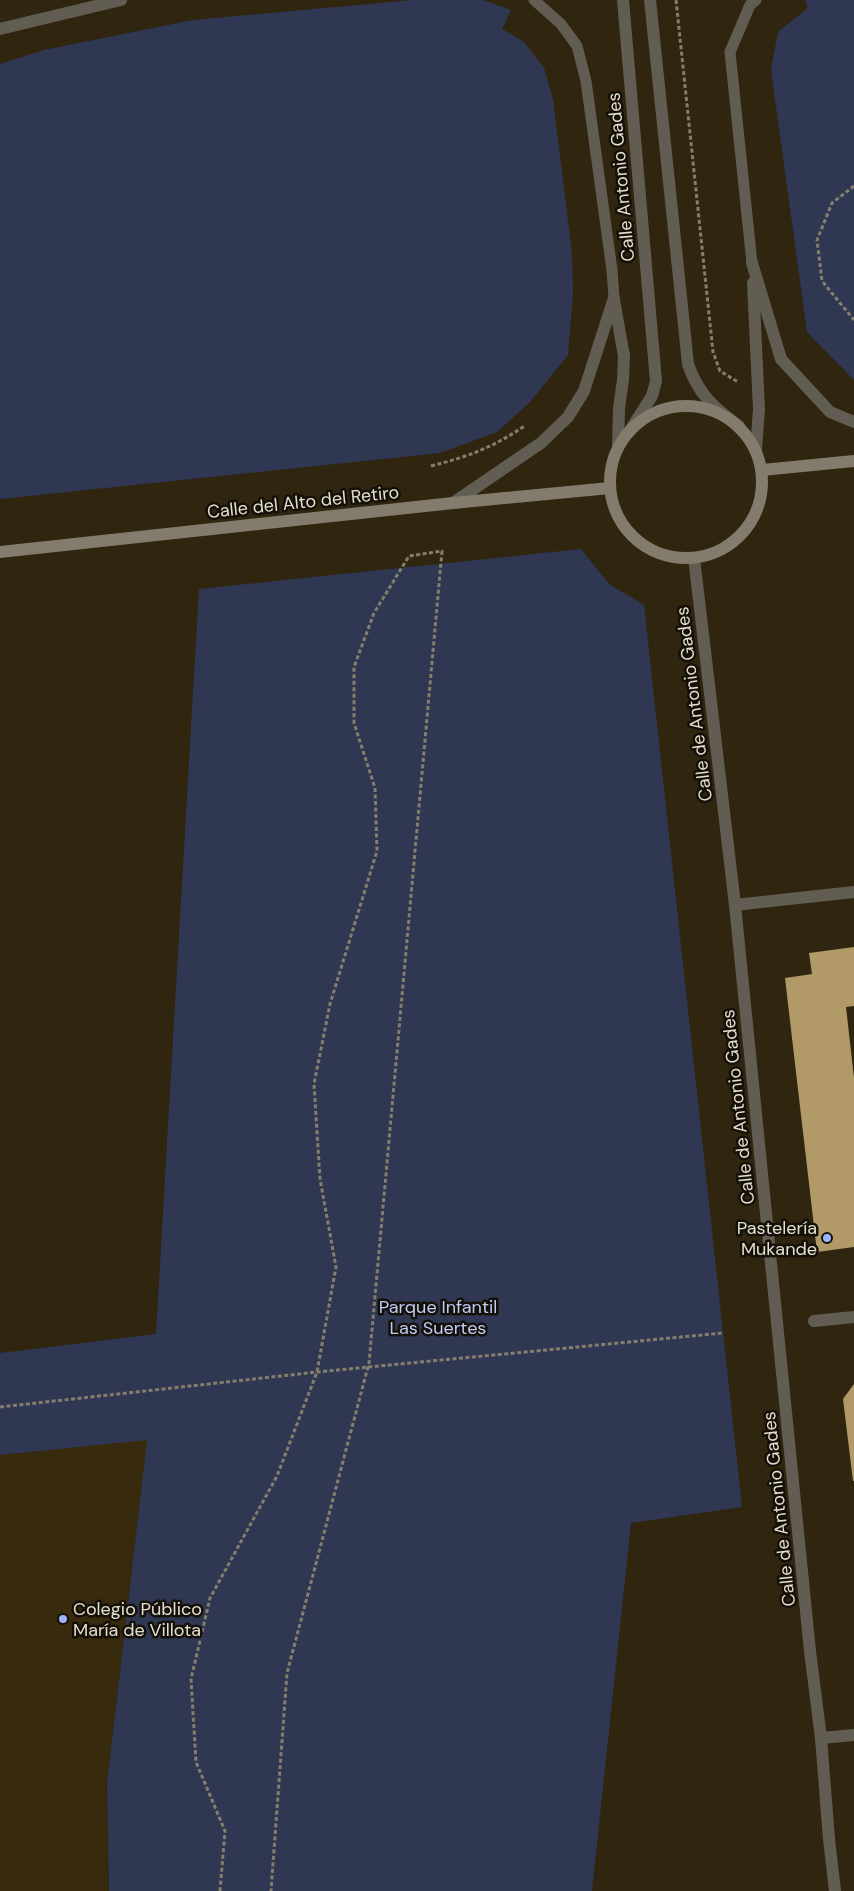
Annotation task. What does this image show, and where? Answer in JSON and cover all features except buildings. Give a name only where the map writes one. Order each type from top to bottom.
[{"type":"main road","points":[[695,406],[718,412],[739,426],[756,450],[762,470],[762,495],[753,518],[738,538],[718,551],[694,558],[670,557],[647,548],[628,532],[615,512],[610,488],[611,467],[618,446],[628,432],[647,416],[670,407],[695,406]]},
{"type":"main road","points":[[762,470],[854,462]]},
{"type":"main road","name":"Calle del Alto del Retiro","points":[[0,552],[610,488]]},
{"type":"street","points":[[0,29],[122,0]]},
{"type":"street","name":"Calle Antonio Gades","points":[[623,0],[656,381],[652,396],[628,432]]},
{"type":"street","points":[[650,0],[686,347],[692,375],[704,396],[713,406],[739,426]]},
{"type":"street","points":[[752,263],[759,409],[756,450]]},
{"type":"street","points":[[752,263],[781,359],[830,412],[854,422]]},
{"type":"street","points":[[614,298],[624,356],[619,408],[618,446]]},
{"type":"street","points":[[453,503],[541,443],[568,417],[584,391],[614,298]]},
{"type":"street","name":"Calle de Antonio Gades","points":[[694,558],[734,905],[810,1650],[821,1738],[835,1891]]},
{"type":"street","points":[[734,905],[854,892]]},
{"type":"street","points":[[814,1321],[854,1317]]},
{"type":"street","points":[[821,1738],[854,1735]]},
{"type":"lane","points":[[534,0],[561,24],[577,46],[586,81],[612,270],[614,298]]},
{"type":"lane","points":[[752,263],[730,52],[750,5],[756,0]]},
{"type":"path","points":[[676,0],[713,352],[720,371],[743,384],[758,384]]},
{"type":"path","points":[[854,186],[832,203],[817,240],[822,281],[854,320]]},
{"type":"path","points":[[431,466],[468,456],[502,441],[526,425]]},
{"type":"path","points":[[220,1891],[225,1831],[196,1762],[191,1679],[210,1598],[277,1476],[317,1372],[336,1267],[320,1179],[314,1084],[330,1004],[377,851],[375,788],[354,722],[354,666],[374,613],[408,556],[442,551],[368,1367],[287,1673],[271,1891]]},
{"type":"path","points":[[0,1407],[317,1372],[723,1333]]},
{"type":"shaded area","name":"Colegio Público María de Villota","points":[[147,1440],[106,1783],[108,1891],[0,1891],[0,1455]]},
{"type":"green space","points":[[412,0],[483,0],[511,10],[502,29],[524,42],[544,68],[553,100],[572,254],[573,294],[568,355],[530,402],[497,432],[440,453],[0,499],[0,64],[44,50],[193,20]]},
{"type":"green space","points":[[805,0],[854,0],[854,380],[807,332],[771,70],[778,32],[808,8]]},
{"type":"green space","name":"Parque Infantil Las Suertes","points":[[581,549],[609,584],[644,605],[742,1507],[631,1523],[592,1891],[109,1891],[107,1783],[147,1440],[0,1455],[0,1353],[156,1334],[199,589]]},
{"type":"place","name":"Pastelería Mukande","points":[[827,1238]]},
{"type":"place","name":"Colegio Público María de Villota","points":[[63,1619]]}]
